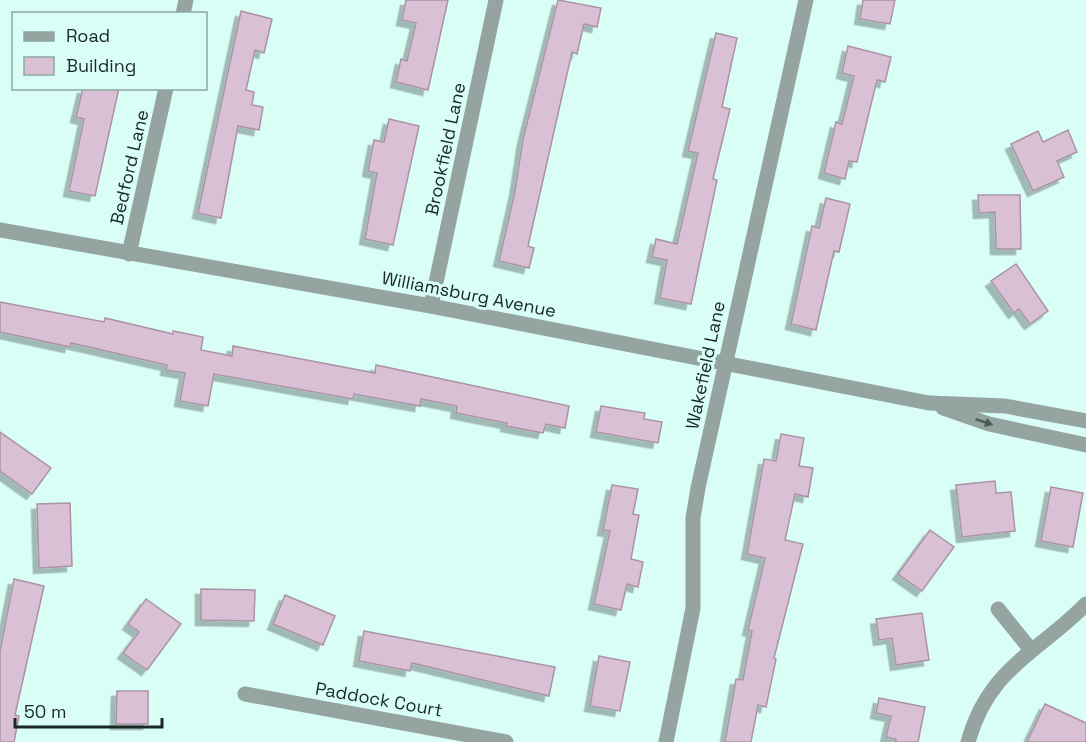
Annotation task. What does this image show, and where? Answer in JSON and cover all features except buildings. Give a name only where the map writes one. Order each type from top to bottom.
[{"type":"street","name":"Brookfield Lane","points":[[431,306],[496,0]]},
{"type":"street","name":"Wakefield Lane","points":[[666,742],[693,608],[693,518],[698,488],[806,0]]},
{"type":"street","name":"Bedford Lane","points":[[129,254],[166,90]]},
{"type":"street","name":"Williamsburg Avenue","points":[[0,230],[431,306],[929,403],[989,424],[1086,445]]},
{"type":"street","name":"Williamsburg Avenue","points":[[929,403],[1005,406],[1086,421]]},
{"type":"street","points":[[968,742],[983,702],[1013,665],[1086,604]]},
{"type":"street","points":[[998,609],[1032,650]]},
{"type":"street","name":"Paddock Court","points":[[245,694],[506,742]]}]
